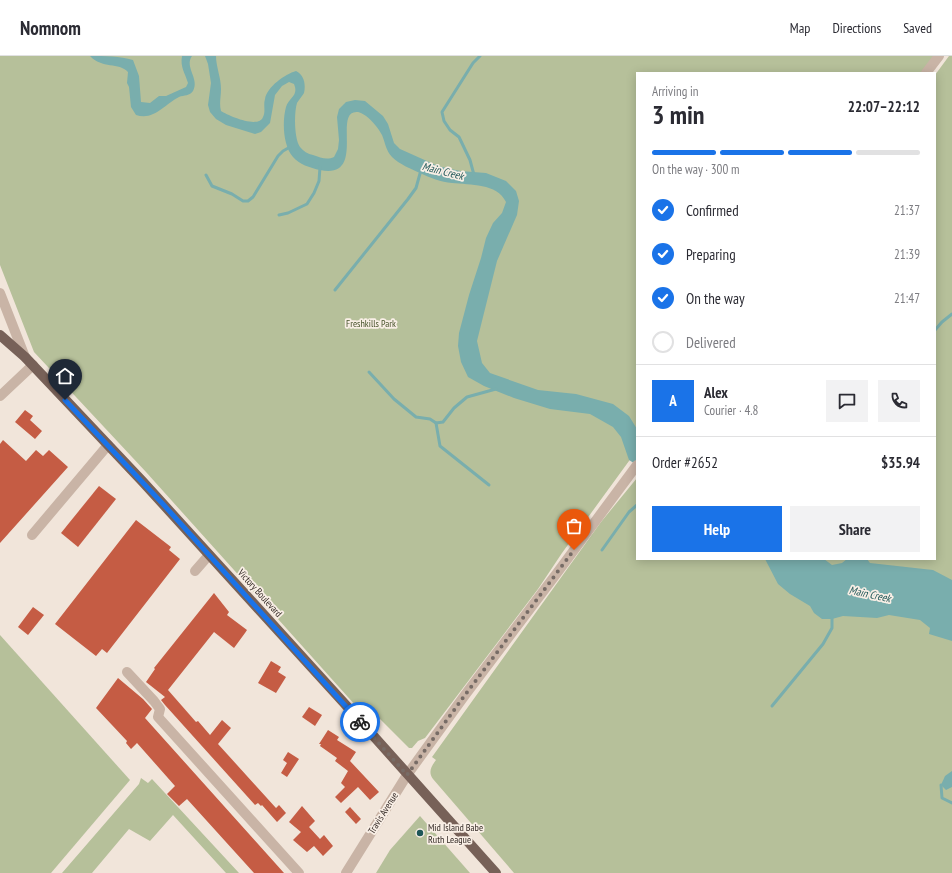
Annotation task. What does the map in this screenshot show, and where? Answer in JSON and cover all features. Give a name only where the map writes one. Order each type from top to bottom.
[{"type":"main road","name":"Victory Boulevard","points":[[0,335],[33,365],[108,445],[344,703],[496,873]]},
{"type":"street","points":[[927,72],[939,56]]},
{"type":"street","points":[[0,293],[25,357]]},
{"type":"street","points":[[0,396],[33,365]]},
{"type":"street","points":[[32,535],[108,445]]},
{"type":"street","name":"Travis Avenue","points":[[346,873],[407,775],[635,468]]},
{"type":"street","points":[[195,571],[209,555]]},
{"type":"street","points":[[127,672],[160,709],[158,717],[299,873]]},
{"type":"green space","name":"Freshkills Park","points":[[0,56],[934,56],[922,72],[636,72],[636,451],[562,553],[538,589],[425,738],[418,741],[412,748],[409,748],[380,719],[377,721],[356,706],[146,472],[34,352],[0,265]]},
{"type":"green space","points":[[949,56],[952,56],[952,873],[514,873],[433,779],[431,770],[436,760],[432,757],[601,522],[636,479],[636,560],[936,560],[936,74]]},
{"type":"green space","points":[[0,635],[130,780],[51,873],[0,873]]},
{"type":"green space","points":[[141,778],[148,783],[152,779],[239,873],[226,873],[173,815],[150,841],[129,829],[92,873],[62,873],[139,784]]},
{"type":"green space","name":"Mid Island Babe Ruth League","points":[[420,816],[470,873],[376,873],[390,850]]},
{"type":"water","points":[[90,56],[117,57],[133,60],[139,76],[141,102],[150,103],[159,96],[166,96],[186,87],[188,83],[182,67],[182,56],[192,56],[190,64],[195,87],[190,94],[179,97],[154,114],[148,116],[136,115],[131,107],[129,87],[127,83],[128,72],[120,67],[100,63]]},
{"type":"water","name":"Main Creek","points":[[205,56],[216,56],[221,85],[221,111],[230,116],[250,122],[256,122],[263,117],[266,94],[277,82],[296,71],[299,73],[304,80],[305,90],[296,107],[296,132],[300,147],[309,154],[324,158],[334,157],[338,149],[339,140],[337,117],[339,109],[346,102],[355,100],[365,101],[383,116],[388,124],[394,143],[400,149],[438,166],[460,171],[486,173],[506,181],[516,191],[519,201],[517,215],[497,261],[477,341],[482,363],[490,373],[538,390],[576,394],[613,404],[629,416],[636,427],[636,464],[629,460],[621,437],[613,427],[590,414],[550,409],[514,398],[484,386],[468,377],[461,362],[458,346],[459,333],[486,238],[493,223],[502,213],[506,202],[502,196],[490,188],[482,186],[436,180],[395,160],[390,155],[378,128],[365,115],[358,112],[351,114],[347,121],[346,155],[342,165],[334,170],[320,170],[298,162],[287,147],[284,133],[286,107],[294,94],[294,84],[289,82],[282,86],[275,95],[270,123],[261,132],[255,134],[226,125],[216,119],[210,112],[208,105],[211,83]]},
{"type":"water","name":"Main Creek","points":[[766,560],[825,560],[832,565],[842,563],[846,560],[868,560],[870,563],[933,570],[952,580],[952,641],[929,634],[930,628],[920,620],[889,615],[877,618],[843,616],[832,619],[822,619],[814,613],[810,606],[790,594],[778,584]]},
{"type":"water","points":[[952,771],[952,787],[946,790],[941,785],[945,776]]},
{"type":"building","points":[[25,410],[33,416],[30,420],[42,431],[35,439],[15,422]]},
{"type":"building","points":[[3,440],[26,461],[36,450],[43,456],[49,450],[68,467],[0,543],[0,444]]},
{"type":"building","points":[[99,486],[116,499],[78,547],[61,533]]},
{"type":"building","points":[[136,520],[171,547],[169,550],[180,559],[107,653],[102,649],[96,656],[55,624]]},
{"type":"building","points":[[214,593],[229,612],[227,615],[247,630],[234,648],[214,632],[168,690],[196,722],[198,721],[210,735],[222,720],[231,728],[218,744],[276,808],[279,805],[286,813],[277,822],[262,805],[261,806],[258,803],[255,805],[165,705],[161,700],[165,697],[146,682],[155,669],[154,668]]},
{"type":"building","points":[[33,607],[44,615],[28,635],[18,627]]},
{"type":"building","points":[[271,661],[281,667],[278,672],[286,677],[276,693],[258,683]]},
{"type":"building","points":[[118,678],[143,699],[152,709],[145,718],[284,873],[254,873],[187,799],[179,806],[167,794],[175,786],[137,743],[131,749],[126,743],[127,741],[96,708]]},
{"type":"building","points":[[309,707],[322,715],[315,726],[302,717]]},
{"type":"building","points":[[328,730],[339,737],[337,740],[356,752],[350,761],[379,792],[370,800],[358,787],[341,803],[335,797],[345,787],[341,783],[348,771],[335,761],[337,758],[320,746],[321,744],[319,744]]},
{"type":"building","points":[[288,752],[299,759],[287,777],[281,773],[287,763],[283,760]]},
{"type":"building","points":[[302,806],[315,821],[309,827],[320,839],[324,835],[333,846],[323,856],[314,846],[307,852],[293,840],[301,832],[289,822]]},
{"type":"building","points":[[350,807],[361,819],[356,824],[345,812]]},
{"type":"waterway","points":[[474,175],[470,160],[459,137],[450,130],[444,121],[442,112],[473,63],[480,56]]},
{"type":"waterway","points":[[206,175],[212,186],[232,194],[243,201],[248,201],[253,197],[278,156],[290,147]]},
{"type":"waterway","points":[[279,215],[288,213],[307,204],[319,181],[320,167]]},
{"type":"waterway","name":"Main Creek","points":[[335,290],[416,188],[421,170]]},
{"type":"waterway","points":[[936,329],[952,314]]},
{"type":"waterway","points":[[369,372],[394,399],[416,417],[430,419],[436,423],[443,422],[454,408],[467,397],[496,389]]},
{"type":"waterway","points":[[436,423],[440,446],[489,485]]},
{"type":"waterway","points":[[602,550],[629,512],[636,506]]},
{"type":"waterway","points":[[772,706],[823,644],[832,628],[832,616]]},
{"type":"waterway","points":[[941,785],[942,798],[952,803]]},
{"type":"way so far","points":[[360,722],[407,775],[574,550]]},
{"type":"place","name":"Mid Island Babe Ruth League","points":[[420,833]]},
{"type":"route","points":[[65,400],[162,503],[360,722]]}]
